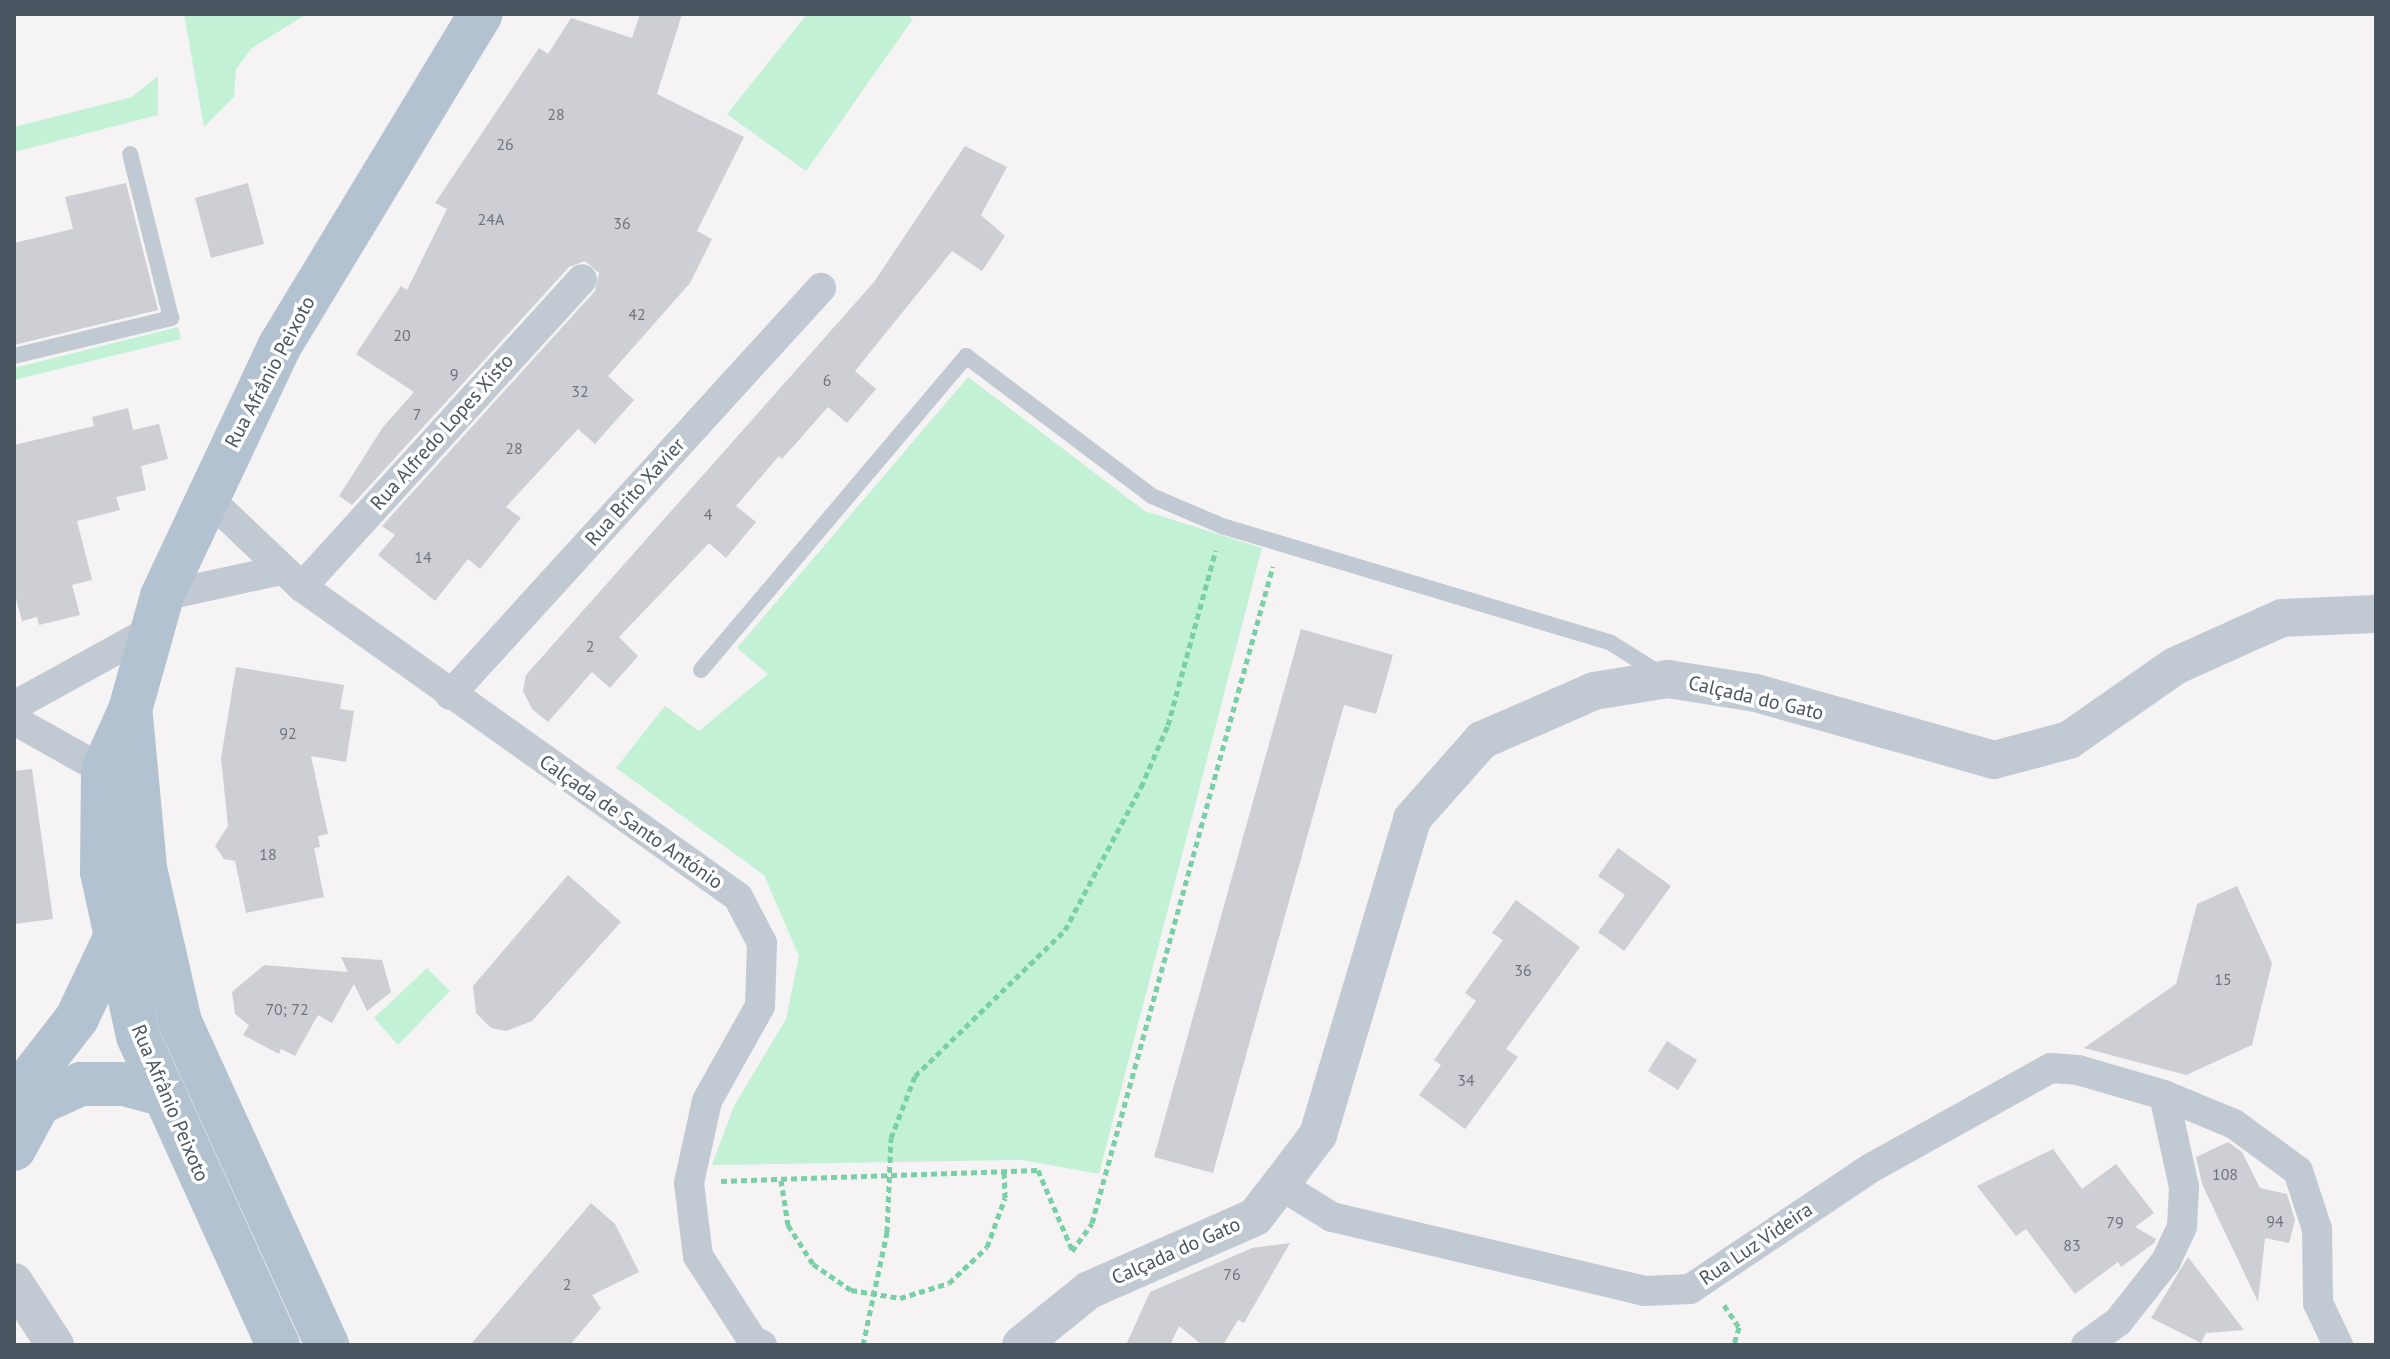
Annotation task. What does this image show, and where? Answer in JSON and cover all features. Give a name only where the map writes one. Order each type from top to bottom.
[{"type":"main road","name":"Rua Afrânio Peixoto","points":[[278,1345],[138,1036],[113,942],[102,872],[103,770],[130,710],[155,614],[206,496],[279,347],[481,14]]},
{"type":"main road","name":"Rua Afrânio Peixoto","points":[[130,710],[145,868],[180,1022],[327,1345]]},
{"type":"main road","points":[[14,1099],[77,1018],[113,942]]},
{"type":"main road","points":[[14,1149],[39,1103],[81,1084],[124,1084],[165,1095]]},
{"type":"street","name":"Rua Alfredo Lopes Xisto","points":[[292,578],[582,279]]},
{"type":"street","name":"Rua Brito Xavier","points":[[450,695],[821,288]]},
{"type":"street","name":"Calçada de Santo António","points":[[206,496],[292,578],[450,695],[738,897],[762,943],[760,1006],[707,1101],[689,1183],[698,1256],[753,1341],[762,1345]]},
{"type":"street","points":[[14,706],[155,614],[292,578]]},
{"type":"street","name":"Calçada do Gato","points":[[1021,1345],[1089,1290],[1255,1217],[1280,1185],[1318,1135],[1412,819],[1482,740],[1594,691],[1668,679],[1756,693],[1994,760],[2069,740],[2175,666],[2282,618],[2376,614]]},
{"type":"street","points":[[14,720],[103,770]]},
{"type":"street","name":"Rua Luz Videira","points":[[1280,1185],[1332,1217],[1645,1291],[1690,1289],[1871,1168],[2051,1068],[2078,1070],[2164,1095],[2234,1124],[2298,1171],[2317,1229],[2318,1303],[2338,1345]]},
{"type":"street","points":[[2086,1345],[2118,1322],[2166,1261],[2182,1226],[2184,1187],[2164,1095]]},
{"type":"street","points":[[14,1282],[55,1345]]},
{"type":"lane","points":[[14,356],[171,318],[130,154]]},
{"type":"lane","points":[[701,670],[966,356],[1152,496],[1222,526],[1611,643],[1668,679]]},
{"type":"path","points":[[863,1345],[874,1296],[892,1178],[891,1138],[915,1076],[1065,930],[1141,787],[1168,725],[1222,526]]},
{"type":"path","points":[[1072,1251],[1092,1223],[1279,543]]},
{"type":"path","points":[[725,1181],[892,1178],[1038,1170],[1089,1290]]},
{"type":"path","points":[[781,1180],[788,1225],[813,1264],[851,1290],[874,1296],[925,1294],[970,1267],[999,1224],[1004,1172]]},
{"type":"path","points":[[1712,1274],[1719,1297],[1739,1327],[1734,1345]]},
{"type":"green space","points":[[184,14],[307,14],[252,48],[236,69],[234,97],[204,127]]},
{"type":"green space","points":[[807,14],[905,14],[913,19],[806,171],[727,114]]},
{"type":"green space","points":[[158,76],[158,115],[14,152],[14,127],[132,97]]},
{"type":"green space","points":[[178,327],[181,339],[14,380],[14,368]]},
{"type":"green space","points":[[968,377],[1145,511],[1262,548],[1099,1174],[1022,1160],[712,1165],[734,1106],[786,1019],[799,956],[764,875],[616,768],[665,706],[699,731],[768,674],[737,648]]},
{"type":"green space","points":[[427,968],[450,991],[398,1045],[374,1018]]},
{"type":"building","points":[[640,14],[682,14],[657,94],[744,137],[697,231],[712,239],[690,283],[608,376],[634,400],[595,444],[578,429],[506,507],[521,518],[480,569],[468,559],[435,601],[378,555],[395,535],[382,526],[595,291],[599,273],[585,261],[569,267],[352,505],[339,496],[383,427],[414,392],[356,354],[401,286],[407,290],[447,209],[435,203],[539,48],[548,54],[571,18],[632,38]]},
{"type":"building","points":[[965,146],[1007,167],[981,215],[1005,236],[982,271],[952,251],[855,371],[876,389],[847,423],[828,407],[782,459],[779,456],[736,506],[756,522],[726,558],[709,543],[619,637],[638,656],[610,688],[592,672],[548,722],[532,709],[523,691],[526,675],[874,282]]},
{"type":"building","points":[[126,183],[158,310],[14,345],[14,243],[73,229],[65,197]]},
{"type":"building","points":[[248,183],[264,244],[211,258],[195,198]]},
{"type":"building","points":[[128,408],[133,430],[159,424],[168,459],[141,466],[146,490],[116,497],[120,510],[77,521],[92,580],[72,585],[80,615],[39,625],[37,617],[22,621],[14,591],[14,445],[94,426],[92,417]]},
{"type":"building","points":[[1301,629],[1393,655],[1376,714],[1344,705],[1213,1173],[1154,1157]]},
{"type":"building","points":[[236,667],[344,685],[340,709],[354,711],[346,762],[311,756],[328,834],[318,836],[320,847],[314,848],[324,897],[246,913],[235,861],[224,859],[215,846],[228,826],[221,758]]},
{"type":"building","points":[[32,769],[53,919],[14,924],[14,771]]},
{"type":"building","points":[[1618,848],[1671,886],[1624,951],[1598,932],[1625,895],[1598,876]]},
{"type":"building","points":[[568,875],[621,922],[532,1021],[506,1031],[491,1028],[476,1013],[473,986]]},
{"type":"building","points":[[2237,886],[2272,963],[2252,1045],[2186,1075],[2084,1048],[2176,984],[2197,904]]},
{"type":"building","points":[[1516,900],[1580,947],[1506,1049],[1518,1057],[1465,1129],[1419,1095],[1441,1065],[1434,1060],[1476,1001],[1465,993],[1503,940],[1492,933]]},
{"type":"building","points":[[341,957],[382,960],[391,992],[367,1011],[354,984],[332,1023],[318,1015],[295,1056],[281,1049],[279,1054],[243,1035],[249,1025],[235,1014],[232,992],[264,965],[348,972]]},
{"type":"building","points":[[1667,1041],[1697,1060],[1678,1090],[1648,1071]]},
{"type":"building","points":[[2228,1142],[2242,1152],[2260,1188],[2287,1194],[2295,1220],[2289,1243],[2265,1238],[2258,1302],[2202,1184],[2196,1157]]},
{"type":"building","points":[[2053,1149],[2082,1189],[2116,1164],[2154,1213],[2135,1227],[2156,1239],[2154,1243],[2121,1267],[2118,1262],[2075,1294],[2026,1229],[2016,1236],[1977,1186]]},
{"type":"building","points":[[591,1203],[615,1224],[639,1272],[592,1295],[601,1308],[570,1345],[470,1345]]},
{"type":"building","points":[[1290,1243],[1244,1323],[1238,1320],[1223,1345],[1202,1345],[1179,1326],[1170,1345],[1126,1345],[1150,1292],[1252,1248]]},
{"type":"building","points":[[2188,1257],[2244,1330],[2206,1333],[2201,1343],[2151,1318]]}]
